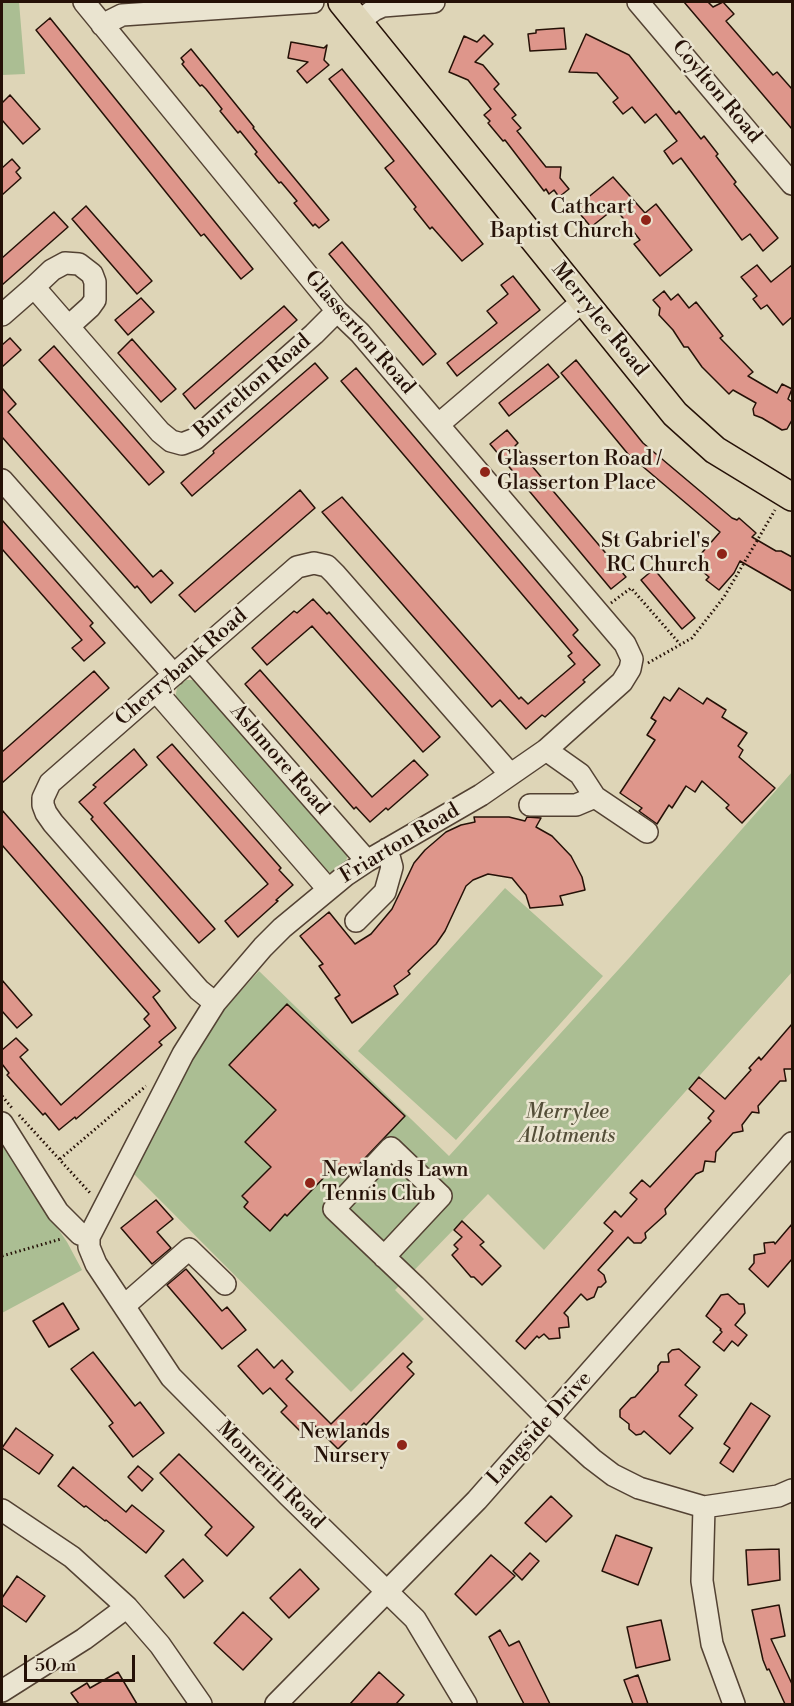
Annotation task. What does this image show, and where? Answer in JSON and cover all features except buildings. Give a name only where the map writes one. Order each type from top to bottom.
[{"type":"main road","name":"Merrylee Road","points":[[350,12],[653,388],[692,432],[726,458],[789,495]]},
{"type":"street","name":"Glasserton Road","points":[[84,2],[337,311],[360,333],[439,424],[625,644],[630,653],[629,669]]},
{"type":"street","points":[[102,25],[122,15],[313,2]]},
{"type":"street","points":[[350,12],[374,10],[383,6],[434,2]]},
{"type":"street","name":"Coylton Road","points":[[638,2],[792,184]]},
{"type":"street","points":[[2,315],[52,270],[64,263],[79,264],[92,274],[96,291],[95,300],[69,326]]},
{"type":"street","name":"Burrelton Road","points":[[34,287],[160,432],[171,441],[182,444],[195,439],[337,311]]},
{"type":"street","points":[[439,424],[583,301]]},
{"type":"street","points":[[2,480],[174,675]]},
{"type":"street","name":"Cherrybank Road","points":[[215,1003],[200,990],[53,823],[42,805],[43,798],[50,783],[297,567],[307,563],[327,566],[510,774]]},
{"type":"street","name":"Ashmore Road","points":[[191,660],[366,861]]},
{"type":"street","name":"Friarton Road","points":[[85,1236],[104,1209],[183,1054],[215,1003],[263,948],[328,889],[366,861],[480,795],[546,750],[622,682],[629,669]]},
{"type":"street","points":[[156,691],[328,889]]},
{"type":"street","points":[[546,750],[580,774],[595,797],[647,832]]},
{"type":"street","points":[[530,805],[576,805],[595,797]]},
{"type":"street","points":[[356,921],[385,892],[392,867],[387,849]]},
{"type":"street","points":[[2,1123],[50,1201],[66,1221],[85,1236]]},
{"type":"street","name":"Langside Drive","points":[[276,1704],[477,1500],[792,1143]]},
{"type":"street","points":[[384,1257],[441,1196],[391,1148],[334,1209],[384,1257],[416,1286],[549,1420],[613,1475],[639,1488],[704,1507],[778,1496],[792,1490]]},
{"type":"street","name":"Monreith Road","points":[[85,1236],[96,1264],[171,1377],[415,1619],[466,1704]]},
{"type":"street","points":[[124,1306],[189,1248],[225,1284]]},
{"type":"street","points":[[704,1507],[702,1581],[712,1644],[734,1704]]},
{"type":"street","points":[[2,1510],[72,1557],[127,1607],[166,1654],[201,1704]]},
{"type":"street","points":[[2,1690],[84,1639],[127,1607]]},
{"type":"path","points":[[629,669],[692,638],[724,597],[789,495]]},
{"type":"path","points":[[599,613],[631,588],[680,644]]},
{"type":"path","points":[[60,1159],[148,1084]]},
{"type":"path","points":[[2,1096],[104,1209]]},
{"type":"path","points":[[2,1256],[85,1236]]},
{"type":"green space","points":[[2,2],[19,2],[25,74],[2,75]]},
{"type":"green space","points":[[186,680],[197,680],[348,852],[346,862],[342,866],[331,872],[325,871],[175,699],[177,688]]},
{"type":"green space","name":"Merrylee Allotments","points":[[792,772],[792,972],[544,1250],[488,1194],[395,1290],[424,1319],[351,1392],[133,1173],[194,1056],[222,1012],[259,971],[449,1156],[629,958]]},
{"type":"green space","points":[[505,888],[603,976],[456,1140],[358,1051]]},
{"type":"green space","points":[[2,1141],[21,1175],[67,1242],[82,1270],[2,1313]]},
{"type":"place","name":"Cathcart Baptist Church","points":[[646,220]]},
{"type":"place","name":"Glasserton Road / Glasserton Place","points":[[485,472]]},
{"type":"place","name":"St Gabriel's RC Church","points":[[722,554]]},
{"type":"place","name":"Newlands Lawn Tennis Club","points":[[310,1183]]},
{"type":"place","name":"Newlands Nursery","points":[[402,1445]]}]
